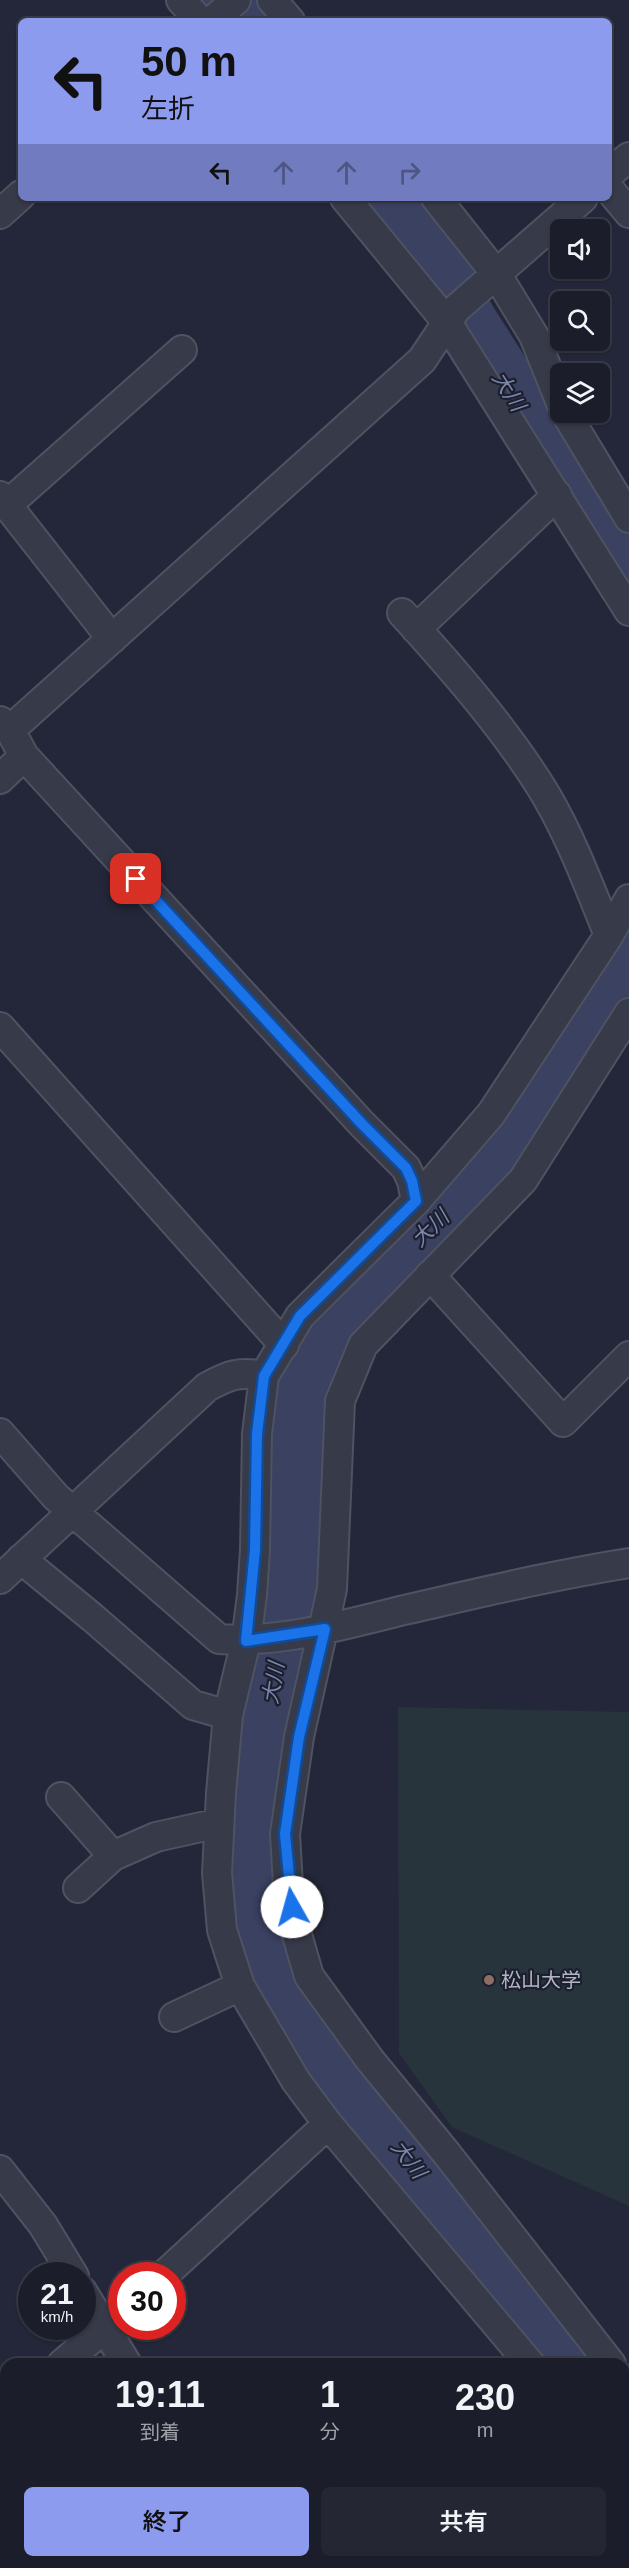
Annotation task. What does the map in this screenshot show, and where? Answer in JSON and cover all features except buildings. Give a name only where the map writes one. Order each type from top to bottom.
[{"type":"street","points":[[182,0],[217,14]]},
{"type":"street","points":[[272,0],[287,18]]},
{"type":"street","points":[[612,171],[629,157]]},
{"type":"street","points":[[612,193],[629,213]]},
{"type":"street","points":[[0,214],[18,198]]},
{"type":"street","points":[[348,201],[451,315],[557,495],[629,611]]},
{"type":"street","points":[[438,201],[534,336],[550,376]]},
{"type":"street","points":[[416,1201],[412,1181],[406,1168],[362,1124],[24,756],[5,725],[112,639],[422,360],[451,315],[580,201]]},
{"type":"street","points":[[112,639],[4,500],[182,350]]},
{"type":"street","points":[[572,423],[629,518]]},
{"type":"street","points":[[557,495],[409,621],[509,740],[547,797],[578,859],[609,935]]},
{"type":"street","points":[[0,778],[24,756]]},
{"type":"street","points":[[525,2358],[328,2124],[291,2072],[240,1986],[222,1930],[217,1873],[219,1823],[228,1715],[256,1639],[257,1434],[264,1376],[300,1316],[416,1201],[491,1114],[609,935],[629,899]]},
{"type":"street","points":[[606,2358],[447,2154],[370,2060],[309,1977],[295,1928],[288,1886],[285,1834],[299,1737],[319,1630],[332,1589],[340,1401],[363,1345],[523,1180],[629,1013]]},
{"type":"street","points":[[0,1027],[284,1345]]},
{"type":"street","points":[[430,1275],[563,1422],[629,1356]]},
{"type":"street","points":[[0,1579],[207,1387],[228,1376],[245,1372],[264,1376]]},
{"type":"street","points":[[0,1433],[56,1497],[219,1639],[256,1639],[319,1630],[558,1575],[629,1563]]},
{"type":"street","points":[[21,1559],[193,1705],[228,1715]]},
{"type":"street","points":[[61,1797],[113,1856]]},
{"type":"street","points":[[78,1888],[113,1856],[156,1837],[219,1823]]},
{"type":"street","points":[[174,2017],[240,1986]]},
{"type":"street","points":[[178,2262],[328,2124]]},
{"type":"street","points":[[0,2170],[43,2225],[65,2262]]},
{"type":"street","points":[[96,2305],[108,2316]]},
{"type":"street","points":[[69,2358],[108,2325]]},
{"type":"street","points":[[119,2340],[125,2358]]},
{"type":"shaded area","name":"松山大学","points":[[398,1707],[629,1712],[629,2206],[452,2127],[399,2053]]},
{"type":"waterway","name":"大川","points":[[233,0],[250,18]]},
{"type":"waterway","name":"大川","points":[[398,201],[467,325],[629,581]]},
{"type":"waterway","name":"大川","points":[[571,2358],[467,2234],[288,2001],[258,1877],[268,1708],[301,1508],[304,1399],[326,1330],[454,1205],[497,1149],[629,937]]},
{"type":"place","name":"松山大学","points":[[489,1980]]},
{"type":"route","points":[[136,879],[362,1124],[406,1168],[412,1181],[416,1201],[300,1316],[264,1376],[257,1434],[255,1550],[246,1641],[325,1629],[299,1737],[285,1834],[288,1886],[292,1907]]}]
